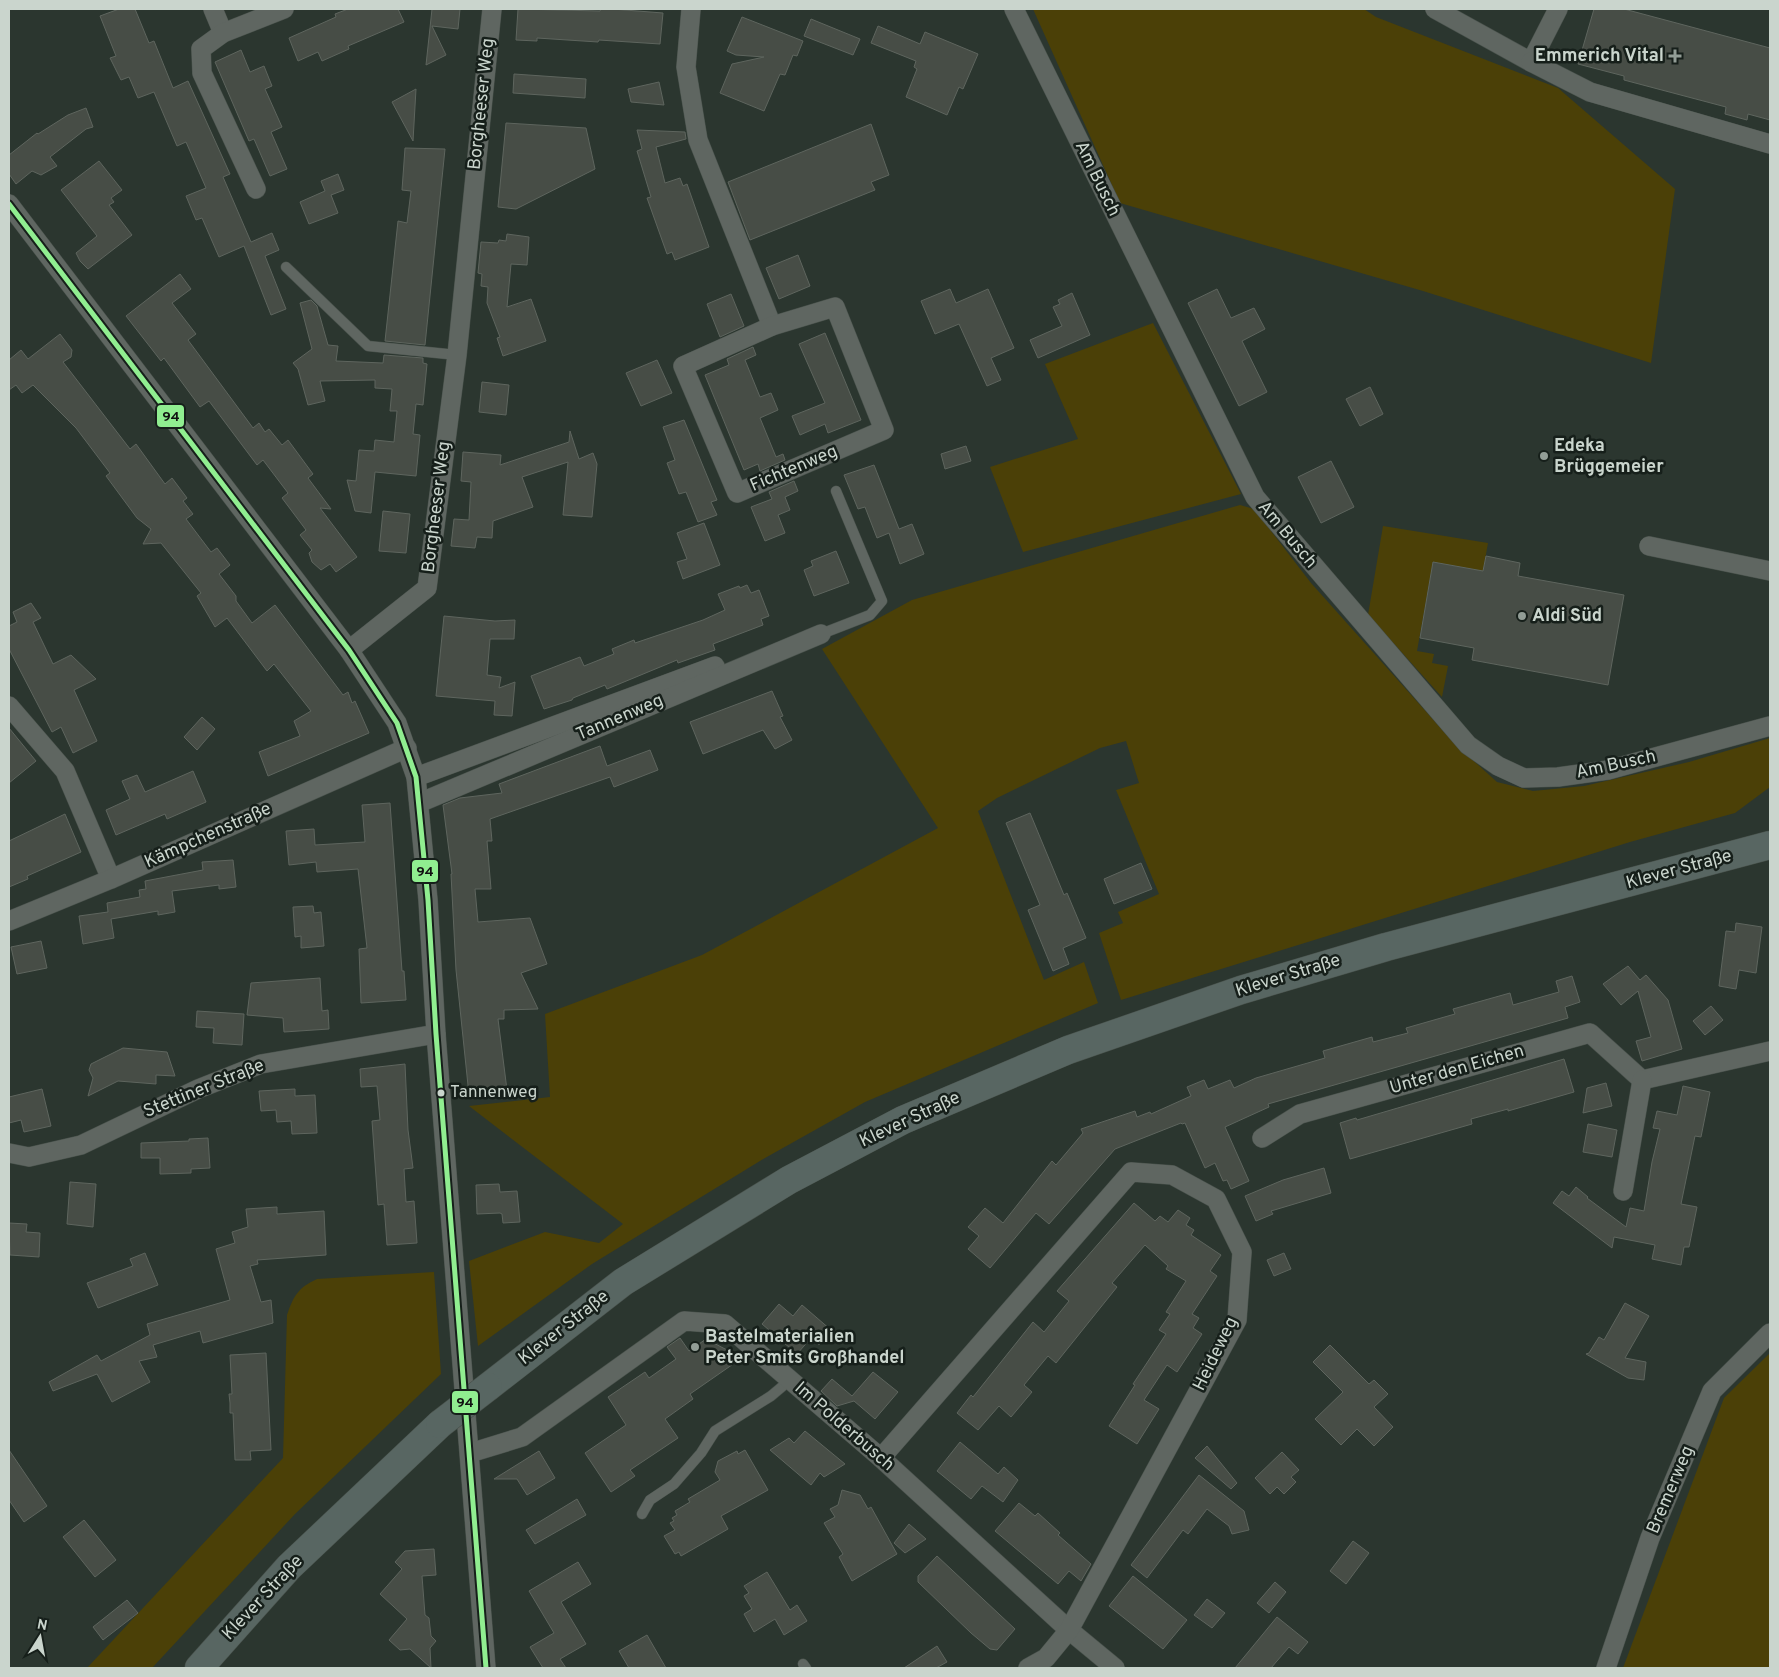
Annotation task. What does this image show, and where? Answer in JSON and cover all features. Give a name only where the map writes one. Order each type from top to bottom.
[{"type":"main road","name":"Klever Straße","points":[[199,1668],[290,1567],[440,1424],[623,1282],[789,1180],[912,1116],[1068,1050],[1241,990],[1386,947],[1770,845]]},
{"type":"street","points":[[213,9],[223,33]]},
{"type":"street","points":[[256,189],[202,73],[201,49],[223,33],[284,9]]},
{"type":"street","name":"Borgheeser Weg","points":[[349,650],[427,588],[457,355],[492,9]]},
{"type":"street","points":[[691,9],[686,67],[698,140],[772,326]]},
{"type":"street","name":"Am Busch","points":[[1014,9],[1255,497],[1468,745],[1498,766],[1524,778],[1558,777],[1608,770],[1770,726]]},
{"type":"street","points":[[1435,9],[1590,92],[1770,144]]},
{"type":"street","points":[[1531,62],[1558,9]]},
{"type":"street","points":[[9,204],[349,650],[397,723],[407,748],[416,777],[428,900],[436,1034],[486,1668]]},
{"type":"street","name":"Fichtenweg","points":[[835,307],[884,430],[737,493],[683,366],[772,326],[835,307]]},
{"type":"street","points":[[1649,546],[1770,571]]},
{"type":"street","name":"Tannenweg","points":[[419,803],[821,634]]},
{"type":"street","name":"Tannenweg","points":[[416,777],[731,660]]},
{"type":"street","points":[[9,706],[65,772],[111,879]]},
{"type":"street","name":"Kämpchenstraße","points":[[9,921],[111,879],[407,748]]},
{"type":"street","name":"Unter den Eichen","points":[[1262,1138],[1300,1114],[1590,1032],[1642,1080]]},
{"type":"street","name":"Stettiner Straße","points":[[9,1153],[29,1156],[81,1145],[189,1093],[261,1064],[436,1034]]},
{"type":"street","points":[[1624,1191],[1642,1080],[1770,1051]]},
{"type":"street","name":"Heideweg","points":[[881,1458],[1131,1172],[1172,1174],[1216,1199],[1242,1252],[1237,1320],[1069,1630],[1046,1658],[1028,1668]]},
{"type":"street","name":"Im Polderbusch","points":[[470,1453],[522,1437],[684,1322],[726,1324],[881,1458],[1069,1630],[1115,1668]]},
{"type":"street","name":"Bremerweg","points":[[1606,1668],[1650,1538],[1712,1391],[1770,1333]]},
{"type":"lane","points":[[286,268],[368,346],[457,355]]},
{"type":"lane","points":[[821,634],[870,615],[882,601],[836,491]]},
{"type":"lane","points":[[642,1514],[650,1500],[674,1484],[701,1453],[715,1431],[771,1396],[790,1380]]},
{"type":"shaded area","points":[[1033,9],[1364,9],[1376,17],[1558,88],[1675,189],[1651,363],[1423,291],[1120,203]]},
{"type":"shaded area","points":[[1153,323],[1241,494],[1023,552],[990,467],[1078,439],[1045,364]]},
{"type":"shaded area","points":[[1240,505],[1254,509],[1311,583],[1455,744],[1497,782],[1533,791],[1584,786],[1689,762],[1770,738],[1770,787],[1735,813],[1630,842],[1121,1000],[1099,933],[1123,923],[1118,912],[1159,894],[1116,790],[1139,783],[1126,741],[1100,748],[997,798],[978,811],[1044,980],[1084,962],[1098,1003],[865,1102],[765,1158],[592,1264],[478,1346],[469,1261],[545,1232],[599,1243],[623,1224],[469,1106],[550,1097],[545,1014],[702,955],[938,828],[822,649],[912,600]]},
{"type":"shaded area","points":[[1383,526],[1488,543],[1483,571],[1433,562],[1417,651],[1434,654],[1432,663],[1448,666],[1442,697],[1368,615]]},
{"type":"shaded area","points":[[434,1272],[441,1374],[295,1514],[152,1668],[87,1668],[283,1458],[287,1315],[292,1302],[301,1289],[317,1279]]},
{"type":"shaded area","points":[[1770,1353],[1770,1668],[1623,1668],[1724,1398]]},
{"type":"building","points":[[119,9],[135,9],[149,43],[154,41],[173,88],[188,81],[230,174],[223,177],[251,242],[272,233],[279,250],[265,256],[286,309],[271,315],[244,246],[219,257],[202,218],[196,220],[186,196],[206,188],[186,142],[177,146],[154,92],[138,98],[129,77],[121,80],[110,58],[116,56],[100,16]]},
{"type":"building","points":[[348,9],[398,9],[404,22],[348,46],[349,49],[322,61],[318,52],[298,61],[289,38],[336,17],[335,14]]},
{"type":"building","points":[[432,9],[460,9],[458,29],[432,26],[446,55],[426,65]]},
{"type":"building","points":[[518,9],[600,11],[601,9],[612,9],[663,13],[660,44],[537,38],[537,41],[516,40]]},
{"type":"building","name":"Emmerich Vital","points":[[1594,9],[1624,9],[1770,48],[1770,120],[1748,114],[1747,120],[1725,114],[1726,107],[1624,80],[1624,76],[1578,64]]},
{"type":"building","points":[[742,17],[803,41],[797,56],[793,55],[785,75],[780,74],[764,111],[720,93],[732,64],[764,57],[736,55],[727,51]]},
{"type":"building","points":[[811,19],[860,39],[853,55],[804,36]]},
{"type":"building","points":[[878,26],[920,44],[925,32],[978,54],[963,89],[959,87],[947,115],[906,97],[917,69],[914,67],[916,61],[871,43]]},
{"type":"building","points":[[241,50],[250,72],[264,66],[272,86],[265,89],[282,127],[271,132],[287,169],[270,176],[254,139],[249,141],[215,62]]},
{"type":"building","points":[[514,74],[586,79],[585,98],[513,93]]},
{"type":"building","points":[[659,82],[664,105],[631,102],[628,89]]},
{"type":"building","points":[[416,89],[413,141],[392,102]]},
{"type":"building","points":[[86,108],[93,127],[86,129],[50,157],[57,166],[41,175],[32,171],[16,184],[9,174],[9,155],[37,133],[68,115]]},
{"type":"building","points":[[506,123],[586,128],[595,169],[516,209],[498,207]]},
{"type":"building","points":[[871,124],[889,175],[871,182],[875,190],[750,240],[728,182]]},
{"type":"building","points":[[637,130],[685,132],[686,139],[656,147],[665,183],[680,178],[683,186],[687,184],[709,247],[675,260],[672,252],[667,254],[647,198],[651,197],[637,151],[642,149]]},
{"type":"building","points":[[405,148],[445,149],[425,345],[385,341],[398,221],[407,223],[411,191],[402,190]]},
{"type":"building","points":[[99,161],[122,190],[111,198],[114,202],[109,205],[132,235],[88,269],[80,261],[76,253],[97,236],[61,190]]},
{"type":"building","points":[[338,174],[344,190],[331,195],[338,213],[309,224],[300,202],[325,191],[321,181]]},
{"type":"building","points":[[507,234],[529,237],[527,265],[511,264],[507,307],[531,299],[546,341],[503,356],[497,338],[500,337],[487,303],[488,287],[481,286],[482,274],[478,273],[481,242],[498,243],[499,240],[506,241]]},
{"type":"building","points":[[798,255],[810,286],[779,299],[766,268]]},
{"type":"building","points":[[180,274],[191,289],[172,303],[196,334],[188,340],[253,428],[259,423],[265,432],[269,429],[282,445],[288,440],[313,474],[308,478],[331,509],[320,508],[357,557],[336,572],[330,564],[321,570],[312,562],[309,553],[312,550],[300,535],[306,530],[282,498],[288,493],[263,460],[257,465],[209,401],[200,407],[164,358],[161,361],[126,316]]},
{"type":"building","points":[[950,289],[956,303],[988,289],[1014,348],[991,358],[1001,380],[987,386],[959,324],[935,334],[921,301]]},
{"type":"building","points":[[1217,289],[1231,318],[1254,308],[1265,329],[1242,341],[1267,392],[1239,406],[1188,303]]},
{"type":"building","points":[[1072,293],[1090,335],[1038,358],[1030,340],[1062,326],[1053,307],[1060,304],[1058,300]]},
{"type":"building","points":[[731,294],[744,326],[720,337],[707,304]]},
{"type":"building","points":[[311,300],[317,306],[328,345],[338,346],[336,361],[383,363],[384,355],[423,358],[423,363],[427,364],[423,405],[416,404],[413,434],[420,435],[416,476],[375,472],[371,513],[355,511],[347,480],[356,481],[359,450],[374,451],[375,440],[394,442],[397,411],[390,411],[392,389],[375,388],[375,380],[320,381],[325,401],[308,405],[298,369],[293,363],[312,349],[300,303]]},
{"type":"building","points":[[825,333],[861,420],[828,433],[825,424],[800,435],[792,416],[825,403],[799,344]]},
{"type":"building","points":[[60,334],[72,350],[71,357],[63,362],[130,449],[136,444],[165,484],[172,478],[187,498],[183,501],[193,514],[186,519],[211,552],[217,548],[230,565],[219,574],[236,596],[236,601],[252,623],[275,605],[343,695],[348,692],[352,703],[355,701],[369,733],[268,776],[259,752],[300,736],[294,721],[311,711],[274,664],[267,671],[227,618],[215,627],[197,596],[201,593],[161,543],[143,544],[151,529],[137,518],[106,476],[110,473],[76,428],[33,385],[22,393],[16,385],[9,390],[9,360],[21,350],[28,359]]},
{"type":"building","points":[[753,347],[756,355],[745,360],[760,397],[771,393],[778,410],[760,418],[776,457],[783,454],[785,460],[760,471],[758,464],[744,470],[705,375],[729,365],[727,359]]},
{"type":"building","points":[[657,360],[672,393],[641,406],[626,373]]},
{"type":"building","points":[[482,382],[509,385],[506,415],[479,412]]},
{"type":"building","points":[[1370,387],[1383,414],[1360,426],[1346,399]]},
{"type":"building","points":[[684,420],[717,500],[711,502],[717,515],[698,522],[686,492],[679,494],[667,463],[675,460],[663,427]]},
{"type":"building","points":[[570,431],[579,459],[593,453],[597,464],[592,517],[563,515],[568,462],[522,477],[533,507],[493,521],[492,538],[477,537],[475,548],[451,546],[454,519],[469,520],[471,482],[461,481],[463,452],[501,455],[500,465],[569,442]]},
{"type":"building","points":[[966,446],[971,461],[945,469],[941,454]]},
{"type":"building","points":[[1331,461],[1354,507],[1321,523],[1298,477]]},
{"type":"building","points":[[874,465],[899,529],[912,524],[924,554],[900,564],[889,533],[877,538],[865,507],[858,509],[844,475]]},
{"type":"building","points":[[794,481],[798,491],[785,497],[790,510],[778,515],[785,533],[765,541],[751,507],[772,499],[769,492]]},
{"type":"building","points":[[383,511],[410,514],[406,553],[379,551]]},
{"type":"building","points":[[704,523],[720,565],[683,579],[677,562],[687,559],[677,533]]},
{"type":"building","points":[[836,551],[849,583],[814,596],[804,570],[813,566],[811,561]]},
{"type":"building","name":"Aldi Süd","points":[[1486,556],[1520,563],[1518,576],[1624,595],[1608,685],[1472,660],[1474,648],[1420,638],[1433,562],[1483,571]]},
{"type":"building","points":[[747,585],[751,593],[759,590],[769,616],[761,619],[763,625],[713,644],[715,650],[678,663],[677,660],[607,689],[605,685],[572,700],[544,709],[531,676],[580,657],[584,666],[614,654],[612,649],[634,640],[635,643],[703,620],[725,610],[718,594]]},
{"type":"building","points":[[31,603],[41,618],[33,622],[53,664],[71,655],[96,679],[74,690],[97,741],[73,753],[61,727],[52,732],[9,649],[9,626],[17,622],[13,612]]},
{"type":"building","points":[[444,616],[495,621],[515,620],[514,639],[490,639],[487,675],[501,677],[499,688],[515,682],[512,716],[494,715],[495,701],[436,696]]},
{"type":"building","points":[[772,691],[783,716],[780,717],[792,740],[775,749],[763,730],[703,754],[690,722]]},
{"type":"building","points":[[202,717],[215,729],[197,750],[184,737]]},
{"type":"building","points":[[9,728],[36,761],[9,783]]},
{"type":"building","points":[[600,746],[607,766],[650,750],[658,770],[614,787],[610,777],[490,819],[492,841],[487,841],[491,889],[475,889],[478,922],[530,918],[547,964],[521,973],[538,1009],[504,1010],[504,1019],[498,1019],[507,1090],[469,1095],[456,970],[452,874],[443,805],[460,798],[502,793],[499,784]]},
{"type":"building","points":[[193,771],[206,802],[167,819],[165,814],[116,835],[106,810],[130,799],[122,781],[137,775],[145,792]]},
{"type":"building","points":[[390,803],[402,971],[404,971],[406,1000],[361,1003],[359,949],[367,948],[358,869],[317,872],[316,862],[289,865],[286,831],[314,829],[315,845],[365,842],[362,805]]},
{"type":"building","points":[[1030,813],[1064,895],[1067,893],[1086,938],[1063,948],[1069,964],[1053,971],[1028,910],[1040,905],[1006,823]]},
{"type":"building","points":[[65,814],[81,852],[27,876],[28,879],[9,887],[9,841]]},
{"type":"building","points":[[233,860],[236,887],[219,889],[219,885],[172,891],[175,912],[158,915],[158,911],[111,919],[114,938],[83,944],[79,916],[108,912],[107,903],[140,897],[139,890],[146,889],[145,881],[203,870],[202,862]]},
{"type":"building","points":[[1141,863],[1152,889],[1114,904],[1104,879]]},
{"type":"building","points":[[313,906],[314,913],[321,912],[324,946],[301,948],[301,936],[295,937],[293,907]]},
{"type":"building","points":[[1736,923],[1762,927],[1756,973],[1739,970],[1736,989],[1719,986],[1726,931],[1735,932]]},
{"type":"building","points":[[41,941],[47,968],[17,974],[11,947]]},
{"type":"building","points":[[1628,966],[1640,980],[1646,975],[1668,1000],[1682,1049],[1642,1061],[1636,1041],[1651,1037],[1638,991],[1621,1005],[1603,984]]},
{"type":"building","points":[[1572,976],[1580,1002],[1565,1007],[1568,1018],[1268,1104],[1269,1107],[1225,1127],[1249,1181],[1231,1189],[1227,1180],[1223,1181],[1215,1163],[1205,1168],[1185,1123],[1181,1123],[1115,1149],[1049,1224],[1036,1213],[990,1268],[968,1249],[979,1236],[968,1227],[985,1208],[1003,1223],[1052,1161],[1056,1165],[1083,1133],[1081,1129],[1135,1111],[1137,1117],[1150,1112],[1151,1114],[1191,1096],[1187,1087],[1204,1080],[1208,1089],[1230,1080],[1234,1088],[1256,1078],[1325,1058],[1323,1051],[1372,1037],[1373,1042],[1408,1033],[1406,1028],[1455,1014],[1453,1009],[1510,993],[1513,1005],[1559,992],[1556,981]]},
{"type":"building","points":[[320,978],[322,1011],[328,1010],[329,1029],[284,1032],[283,1018],[247,1015],[251,983]]},
{"type":"building","points":[[1711,1006],[1723,1020],[1705,1035],[1693,1021]]},
{"type":"building","points":[[197,1011],[244,1014],[242,1045],[213,1043],[214,1028],[196,1027]]},
{"type":"building","points":[[123,1048],[167,1052],[175,1076],[156,1075],[156,1084],[118,1081],[88,1096],[93,1078],[89,1070],[91,1064]]},
{"type":"building","points":[[1564,1059],[1574,1092],[1508,1111],[1508,1109],[1471,1119],[1472,1124],[1350,1159],[1340,1123],[1356,1118],[1357,1120]]},
{"type":"building","points":[[405,1064],[408,1130],[413,1168],[404,1169],[406,1202],[414,1201],[417,1243],[387,1245],[384,1204],[378,1205],[372,1121],[380,1120],[377,1086],[361,1087],[360,1069]]},
{"type":"building","points":[[1606,1083],[1612,1106],[1583,1113],[1587,1088]]},
{"type":"building","points":[[1683,1086],[1710,1092],[1701,1137],[1695,1136],[1681,1204],[1697,1207],[1689,1247],[1684,1247],[1681,1265],[1652,1259],[1655,1245],[1614,1237],[1612,1248],[1553,1203],[1562,1191],[1569,1196],[1576,1187],[1587,1198],[1626,1227],[1630,1208],[1644,1211],[1652,1162],[1660,1129],[1653,1128],[1657,1111],[1677,1115]]},
{"type":"building","points":[[42,1089],[51,1126],[24,1132],[21,1120],[9,1123],[9,1097]]},
{"type":"building","points":[[295,1089],[295,1096],[315,1095],[317,1133],[292,1134],[291,1121],[277,1122],[276,1110],[261,1111],[259,1091]]},
{"type":"building","points":[[1588,1124],[1617,1130],[1612,1157],[1583,1152]]},
{"type":"building","points":[[208,1138],[210,1168],[191,1169],[191,1173],[160,1174],[160,1158],[141,1158],[141,1143],[189,1141],[189,1139]]},
{"type":"building","points":[[1324,1168],[1331,1193],[1271,1211],[1273,1214],[1256,1221],[1245,1196],[1283,1180]]},
{"type":"building","points":[[70,1182],[96,1184],[93,1227],[67,1224]]},
{"type":"building","points":[[499,1184],[500,1192],[517,1191],[520,1222],[503,1223],[502,1214],[500,1213],[477,1214],[476,1185]]},
{"type":"building","points":[[1134,1203],[1155,1221],[1160,1216],[1168,1222],[1178,1210],[1190,1218],[1186,1225],[1194,1230],[1191,1235],[1221,1255],[1210,1271],[1217,1276],[1192,1314],[1199,1318],[1193,1328],[1202,1334],[1177,1372],[1167,1365],[1144,1400],[1159,1409],[1137,1444],[1109,1426],[1135,1385],[1133,1384],[1166,1334],[1159,1330],[1170,1314],[1166,1312],[1186,1281],[1166,1269],[1168,1266],[1145,1245],[1112,1283],[1117,1287],[1056,1363],[1048,1356],[1024,1385],[1032,1392],[1011,1417],[999,1406],[978,1430],[957,1413],[971,1395],[973,1397],[1033,1322],[1044,1332],[1069,1301],[1057,1291]]},
{"type":"building","points":[[277,1207],[277,1214],[324,1211],[326,1255],[257,1260],[258,1264],[250,1266],[261,1302],[271,1300],[273,1323],[203,1343],[200,1331],[153,1345],[157,1357],[139,1361],[150,1382],[112,1402],[97,1374],[53,1391],[49,1382],[97,1355],[101,1361],[150,1335],[147,1324],[230,1300],[216,1249],[235,1243],[232,1232],[248,1227],[246,1209]]},
{"type":"building","points":[[9,1223],[27,1224],[26,1232],[40,1233],[39,1257],[10,1255]]},
{"type":"building","points":[[145,1253],[158,1285],[98,1308],[87,1283],[133,1266],[130,1259]]},
{"type":"building","points":[[1284,1253],[1291,1269],[1274,1276],[1267,1260]]},
{"type":"building","points":[[1625,1303],[1649,1316],[1625,1358],[1646,1362],[1644,1380],[1628,1378],[1586,1354],[1589,1353],[1599,1337],[1604,1340]]},
{"type":"building","points":[[779,1304],[793,1316],[802,1305],[831,1330],[819,1345],[811,1338],[797,1354],[762,1324]]},
{"type":"building","points":[[680,1338],[689,1351],[706,1339],[727,1350],[739,1360],[690,1394],[693,1399],[665,1419],[678,1438],[630,1470],[635,1476],[611,1492],[585,1453],[626,1425],[608,1397],[645,1372],[649,1378],[676,1359],[667,1347]]},
{"type":"building","points":[[1330,1345],[1369,1384],[1374,1380],[1388,1394],[1374,1407],[1393,1427],[1374,1446],[1357,1429],[1341,1445],[1315,1419],[1343,1392],[1313,1362]]},
{"type":"building","points":[[266,1353],[271,1450],[250,1451],[251,1460],[235,1460],[233,1413],[230,1413],[229,1394],[232,1394],[230,1355]]},
{"type":"building","points":[[873,1372],[898,1392],[875,1419],[854,1401],[837,1406],[821,1391],[832,1379],[852,1396]]},
{"type":"building","points":[[805,1431],[845,1464],[824,1477],[820,1473],[811,1485],[770,1450],[789,1438],[794,1443]]},
{"type":"building","points":[[960,1442],[998,1474],[1004,1467],[1018,1480],[1003,1502],[982,1486],[971,1499],[937,1471]]},
{"type":"building","points":[[1207,1446],[1237,1483],[1231,1489],[1195,1458]]},
{"type":"building","points":[[9,1450],[47,1506],[24,1522],[9,1500]]},
{"type":"building","points":[[745,1450],[768,1490],[721,1516],[728,1529],[681,1556],[679,1552],[675,1554],[664,1536],[675,1530],[670,1523],[674,1521],[672,1518],[677,1515],[675,1511],[690,1502],[688,1499],[720,1480],[715,1472],[718,1461],[737,1451],[738,1454]]},
{"type":"building","points":[[539,1451],[555,1478],[527,1495],[517,1479],[494,1479]]},
{"type":"building","points":[[1282,1452],[1299,1470],[1291,1477],[1296,1482],[1284,1494],[1277,1487],[1270,1494],[1255,1478]]},
{"type":"building","points":[[1199,1475],[1244,1511],[1249,1530],[1232,1534],[1229,1526],[1207,1509],[1188,1534],[1183,1530],[1147,1578],[1131,1565]]},
{"type":"building","points":[[842,1490],[860,1495],[868,1509],[871,1507],[897,1554],[852,1581],[839,1557],[843,1554],[824,1523],[835,1517],[830,1509],[838,1505]]},
{"type":"building","points":[[577,1499],[586,1515],[535,1544],[526,1530]]},
{"type":"building","points":[[1019,1503],[1035,1516],[1038,1513],[1060,1533],[1058,1535],[1091,1564],[1081,1581],[1069,1571],[1058,1584],[995,1531]]},
{"type":"building","points":[[84,1520],[116,1560],[95,1577],[63,1537]]},
{"type":"building","points":[[909,1524],[926,1539],[905,1553],[894,1543]]},
{"type":"building","points":[[1353,1541],[1369,1553],[1346,1584],[1330,1571]]},
{"type":"building","points":[[434,1549],[436,1575],[422,1576],[425,1615],[429,1618],[431,1636],[436,1641],[430,1648],[431,1668],[410,1649],[400,1650],[389,1640],[407,1619],[380,1594],[402,1569],[395,1562],[405,1551]]},
{"type":"building","points":[[937,1556],[1015,1629],[997,1650],[990,1649],[971,1633],[918,1582],[918,1576]]},
{"type":"building","points":[[578,1562],[591,1584],[561,1602],[586,1644],[560,1659],[566,1668],[543,1668],[530,1647],[554,1633],[529,1591]]},
{"type":"building","points":[[767,1572],[790,1610],[797,1605],[807,1621],[784,1635],[775,1619],[754,1632],[744,1614],[752,1609],[744,1596],[749,1593],[744,1586]]},
{"type":"building","points":[[1133,1576],[1187,1620],[1163,1649],[1109,1606]]},
{"type":"building","points":[[1275,1582],[1286,1592],[1269,1613],[1257,1603]]},
{"type":"building","points":[[1207,1599],[1225,1613],[1212,1628],[1194,1615]]},
{"type":"building","points":[[127,1600],[138,1613],[103,1640],[93,1627]]},
{"type":"building","points":[[1277,1617],[1308,1642],[1298,1654],[1289,1647],[1271,1668],[1235,1668]]},
{"type":"building","points":[[647,1635],[666,1668],[629,1668],[619,1651]]},
{"type":"building","points":[[937,1646],[947,1662],[936,1668],[904,1668]]},
{"type":"transit line","name":"94","points":[[9,204],[349,650],[397,723],[416,777],[428,900],[436,1034],[486,1668]]},
{"type":"place","name":"Emmerich Vital","points":[[1675,56]]},
{"type":"place","name":"Edeka Brüggemeier","points":[[1544,456]]},
{"type":"place","name":"Aldi Süd","points":[[1522,616]]},
{"type":"place","name":"Tannenweg","points":[[441,1093]]},
{"type":"place","name":"Bastelmaterialien Peter Smits Großhandel","points":[[695,1347]]}]
